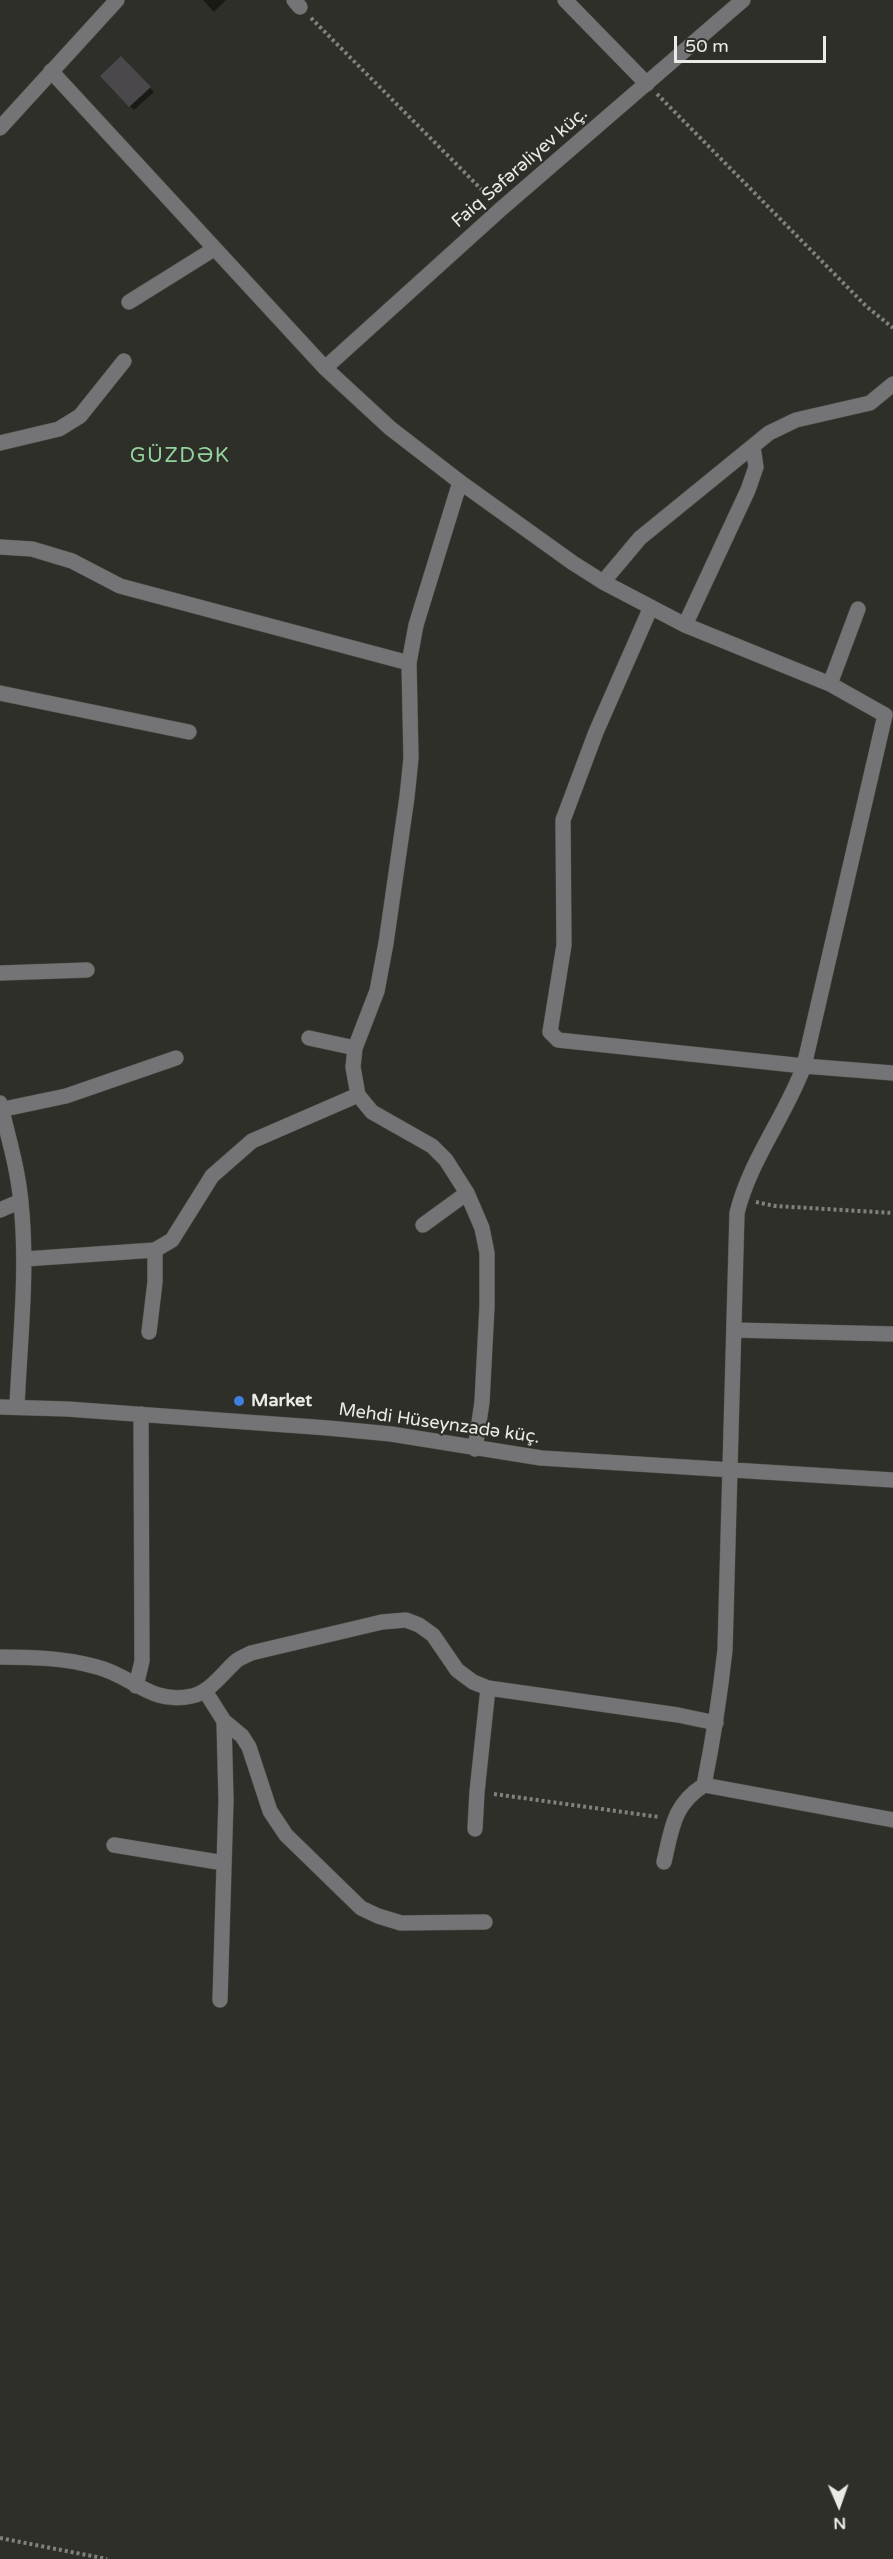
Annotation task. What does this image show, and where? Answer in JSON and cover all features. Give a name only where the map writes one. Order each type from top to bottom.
[{"type":"street","points":[[0,128],[117,0]]},
{"type":"street","points":[[565,0],[647,84]]},
{"type":"street","name":"Faiq Səfərəliyev küç.","points":[[325,368],[501,209],[743,0]]},
{"type":"street","points":[[51,71],[325,368],[383,423],[460,482],[603,582],[685,625],[830,684],[889,718],[804,1066],[793,1096],[755,1163],[741,1198],[735,1233],[725,1650],[716,1723],[704,1785]]},
{"type":"street","points":[[129,302],[214,249]]},
{"type":"street","points":[[0,443],[59,429],[80,416],[124,361]]},
{"type":"street","points":[[603,582],[640,538],[769,433],[796,420],[870,403],[893,384]]},
{"type":"street","points":[[685,625],[748,490],[756,467],[753,447]]},
{"type":"street","points":[[460,482],[416,625],[409,663],[411,758],[405,808],[377,991],[356,1048],[353,1067],[358,1095],[372,1112],[432,1146],[446,1160],[467,1193],[482,1228],[486,1253],[487,1306],[482,1402],[475,1449]]},
{"type":"street","points":[[0,548],[32,549],[72,561],[120,586],[409,663]]},
{"type":"street","points":[[651,607],[596,732],[564,820],[564,945],[550,1032],[558,1040],[893,1073]]},
{"type":"street","points":[[830,684],[858,609]]},
{"type":"street","points":[[0,693],[189,732]]},
{"type":"street","points":[[0,973],[87,970]]},
{"type":"street","points":[[309,1038],[356,1048]]},
{"type":"street","points":[[17,1406],[25,1259],[21,1201],[1,1108],[66,1096],[176,1058]]},
{"type":"street","points":[[25,1259],[154,1250],[172,1240],[212,1176],[252,1141],[358,1095]]},
{"type":"street","points":[[423,1225],[467,1193]]},
{"type":"street","points":[[0,1210],[21,1201]]},
{"type":"street","points":[[149,1332],[155,1282],[154,1250]]},
{"type":"street","points":[[734,1330],[893,1334]]},
{"type":"street","name":"Mehdi Hüseynzadə küç.","points":[[0,1407],[17,1406],[141,1414],[391,1434],[541,1458],[893,1480]]},
{"type":"street","points":[[136,1686],[142,1661],[141,1414]]},
{"type":"street","points":[[0,1657],[55,1658],[97,1667],[116,1673],[153,1695],[172,1698],[193,1696],[205,1691],[236,1661],[251,1653],[382,1622],[406,1620],[420,1625],[433,1635],[457,1670],[472,1682],[488,1688],[678,1714],[716,1723]]},
{"type":"street","points":[[475,1829],[488,1688]]},
{"type":"street","points":[[205,1691],[224,1721],[242,1736],[249,1747],[270,1811],[286,1835],[361,1908],[378,1917],[401,1923],[485,1922]]},
{"type":"street","points":[[220,2000],[226,1800],[224,1721]]},
{"type":"street","points":[[664,1862],[681,1804],[689,1794],[704,1785],[893,1820]]},
{"type":"street","points":[[114,1845],[224,1863]]},
{"type":"path","points":[[297,4],[501,209]]},
{"type":"path","points":[[647,84],[866,306],[893,328]]},
{"type":"path","points":[[741,1198],[776,1206],[893,1213]]},
{"type":"path","points":[[477,1792],[675,1820]]},
{"type":"path","points":[[0,2538],[107,2559]]},
{"type":"building","points":[[121,56],[151,87],[129,107],[100,76]]},
{"type":"place","name":"Market","points":[[239,1401]]},
{"type":"district","name":"GÜZDƏK","points":[[180,456]]}]
